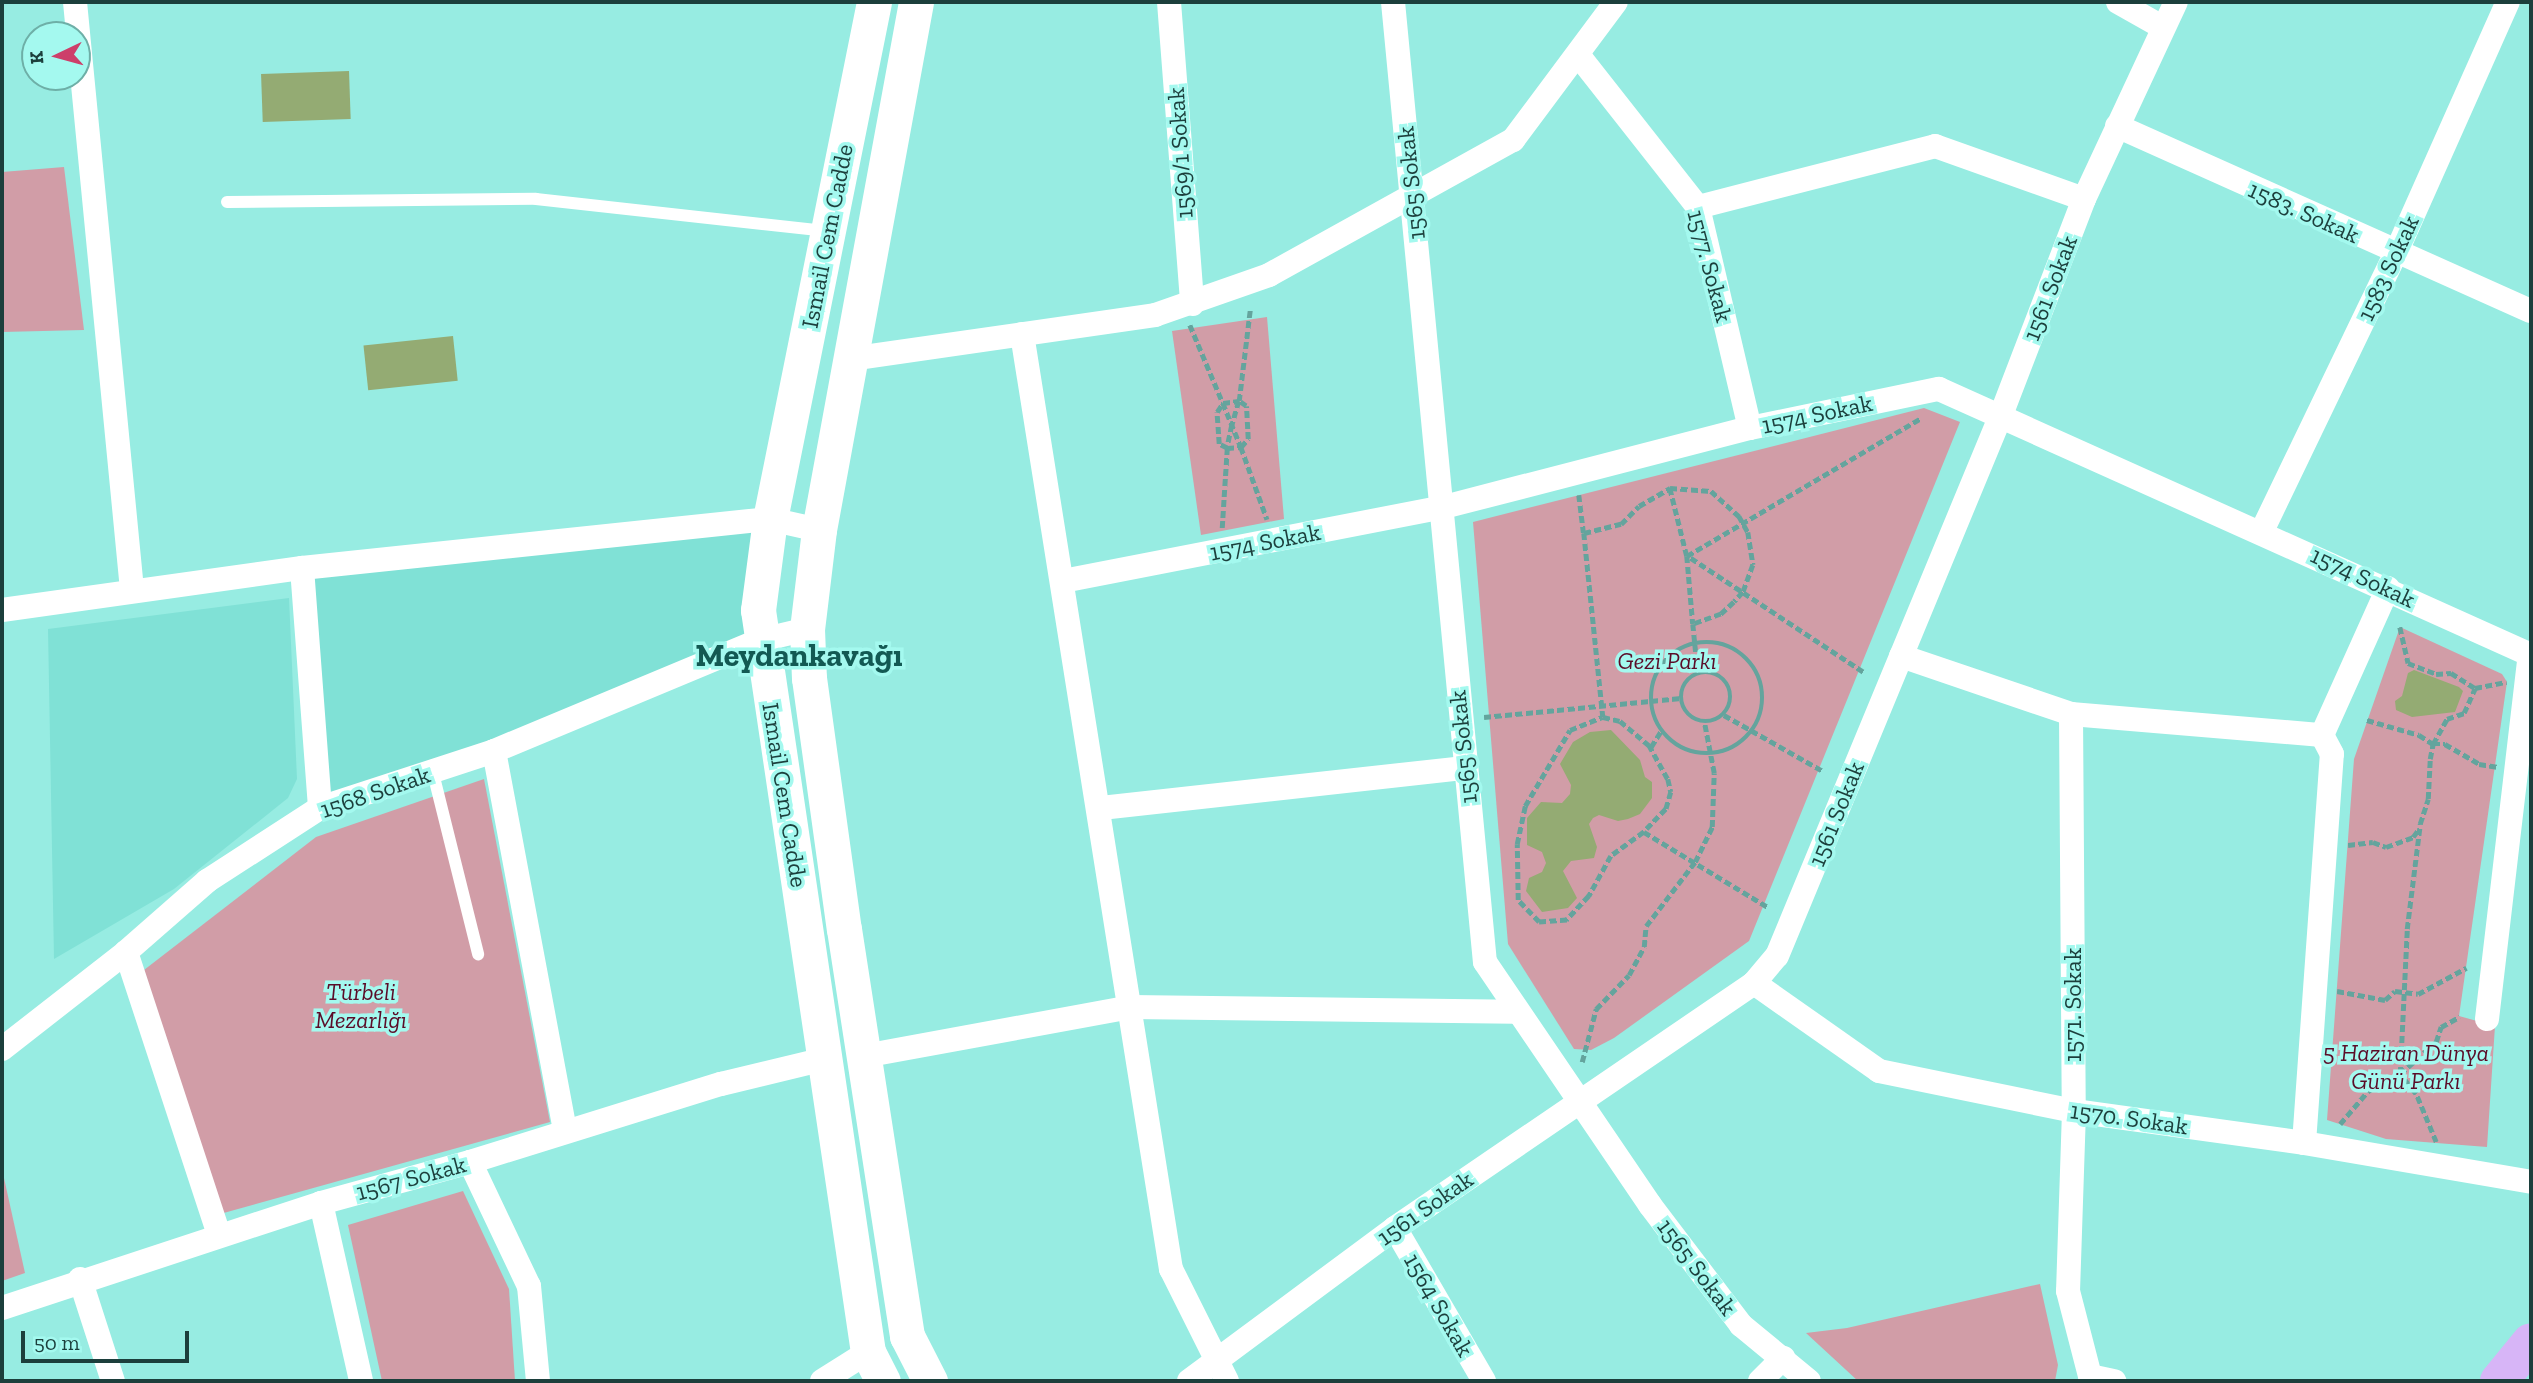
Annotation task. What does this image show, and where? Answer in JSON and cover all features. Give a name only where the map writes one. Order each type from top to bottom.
[{"type":"main road","name":"Ismail Cem Cadde","points":[[874,2],[770,519],[758,610],[824,1059],[876,1367]]},
{"type":"main road","name":"Ismail Cem Cadde","points":[[916,2],[819,530],[807,629],[809,678],[906,1336],[930,1381]]},
{"type":"main road","points":[[2499,1381],[2531,1342]]},
{"type":"street","points":[[75,2],[132,590]]},
{"type":"street","name":"1569/1 Sokak","points":[[1169,2],[1191,314]]},
{"type":"street","name":"1565 Sokak","points":[[1393,2],[1485,962],[1514,1012],[1581,1101],[1650,1205],[1741,1325],[1809,1381]]},
{"type":"street","points":[[850,359],[1155,315],[1191,314],[1269,275],[1513,139],[1616,2]]},
{"type":"street","points":[[2118,2],[2162,27]]},
{"type":"street","name":"1561 Sokak","points":[[1189,1381],[1221,1371],[1395,1228],[1754,983],[1777,956],[2001,415],[2084,199],[2162,27],[2176,2]]},
{"type":"street","name":"1583 Sokak","points":[[2262,531],[2396,253],[2508,2]]},
{"type":"street","name":"1577. Sokak","points":[[1578,56],[1698,207],[1750,428]]},
{"type":"street","name":"1583. Sokak","points":[[2117,126],[2396,253],[2531,311]]},
{"type":"street","points":[[1698,207],[1935,146],[2084,199]]},
{"type":"street","points":[[1022,334],[1101,808],[1171,1269],[1221,1371]]},
{"type":"street","name":"1574 Sokak","points":[[1063,581],[1440,508],[1750,428],[1939,389],[2262,531],[2530,655]]},
{"type":"street","points":[[2,610],[302,568],[770,519],[819,530]]},
{"type":"street","points":[[302,568],[320,808]]},
{"type":"street","points":[[2322,735],[2388,588]]},
{"type":"street","name":"1568 Sokak","points":[[2,1049],[126,952],[207,881],[320,808],[494,751],[761,640],[807,629]]},
{"type":"street","points":[[2487,1019],[2530,655]]},
{"type":"street","points":[[1901,656],[2071,715],[2322,735]]},
{"type":"street","name":"1571. Sokak","points":[[2071,715],[2074,1111],[2067,1292],[2097,1380]]},
{"type":"street","points":[[2304,1143],[2332,754],[2322,735]]},
{"type":"street","points":[[494,751],[565,1129]]},
{"type":"street","points":[[1101,808],[1465,768]]},
{"type":"street","points":[[126,952],[219,1235]]},
{"type":"street","name":"1570. Sokak","points":[[1754,983],[1879,1071],[2074,1111],[2304,1143],[2531,1182]]},
{"type":"street","points":[[864,1056],[1130,1007],[1514,1012]]},
{"type":"street","name":"1567 Sokak","points":[[2,1308],[80,1279],[321,1203],[470,1162],[565,1129],[824,1059]]},
{"type":"street","points":[[470,1162],[528,1286],[538,1381]]},
{"type":"street","points":[[321,1203],[361,1381]]},
{"type":"street","name":"1564 Sokak","points":[[1395,1228],[1484,1381]]},
{"type":"street","points":[[80,1279],[113,1381]]},
{"type":"street","points":[[1760,1381],[1783,1358]]},
{"type":"street","points":[[822,1381],[876,1367]]},
{"type":"lane","points":[[227,202],[536,199],[828,231]]},
{"type":"lane","points":[[433,772],[478,954]]},
{"type":"path","points":[[1221,535],[1227,448],[1239,401],[1250,310]]},
{"type":"path","points":[[1191,314],[1270,526]]},
{"type":"path","points":[[1239,401],[1246,407],[1248,439],[1241,447],[1227,448],[1219,444],[1217,412],[1223,403],[1239,401]]},
{"type":"path","points":[[1687,556],[1927,414]]},
{"type":"path","points":[[1671,488],[1687,556],[1698,673]]},
{"type":"path","points":[[1584,533],[1621,524],[1639,506],[1671,488],[1711,491],[1742,522],[1753,565],[1743,592],[1721,614],[1693,624]]},
{"type":"path","points":[[1578,491],[1603,717]]},
{"type":"path","points":[[1687,556],[1863,672]]},
{"type":"path","points":[[2400,627],[2408,663],[2436,674],[2451,673],[2475,688],[2507,682]]},
{"type":"path","points":[[1716,642],[1749,660],[1763,695],[1753,730],[1741,743],[1712,754],[1690,752],[1661,731],[1651,701],[1655,678],[1664,662],[1695,643],[1716,642]]},
{"type":"path","points":[[1724,715],[1732,700],[1728,683],[1715,673],[1698,673],[1685,682],[1681,698],[1687,713],[1704,721],[1724,715],[1823,771]]},
{"type":"path","points":[[2436,1143],[2416,1094],[2400,1074],[2401,992],[2420,828],[2433,744],[2447,719],[2464,713],[2475,688]]},
{"type":"path","points":[[1482,718],[1681,698]]},
{"type":"path","points":[[1603,717],[1620,721],[1651,747],[1668,779],[1670,798],[1644,832],[1611,856],[1583,904],[1567,920],[1539,922],[1518,900],[1517,844],[1525,806],[1570,730],[1603,717]]},
{"type":"path","points":[[2367,720],[2419,735],[2433,744],[2445,744],[2479,764],[2516,771]]},
{"type":"path","points":[[1582,1062],[1596,1009],[1629,975],[1644,947],[1646,926],[1695,862],[1712,827],[1712,754],[1704,721]]},
{"type":"path","points":[[1651,747],[1661,731]]},
{"type":"path","points":[[2347,845],[2373,842],[2386,847],[2413,836],[2420,828]]},
{"type":"path","points":[[1644,832],[1768,907]]},
{"type":"path","points":[[2337,991],[2385,1000],[2401,992],[2424,993],[2466,968]]},
{"type":"path","points":[[2340,1124],[2368,1091],[2400,1074],[2436,1042],[2441,1027],[2459,1017]]},
{"type":"shaded area","points":[[349,71],[351,119],[263,122],[261,74]]},
{"type":"shaded area","points":[[453,336],[458,381],[368,390],[363,345]]},
{"type":"shaded area","points":[[770,519],[761,640],[320,808],[302,568]]},
{"type":"shaded area","points":[[289,598],[297,779],[288,798],[174,889],[54,959],[48,629]]},
{"type":"shaded area","points":[[2414,670],[2459,687],[2463,691],[2455,712],[2412,717],[2396,710],[2395,701],[2402,696],[2408,673]]},
{"type":"shaded area","points":[[1611,730],[1640,760],[1645,777],[1652,782],[1652,798],[1640,814],[1628,819],[1618,821],[1599,815],[1593,818],[1589,824],[1597,847],[1594,858],[1571,861],[1563,871],[1577,898],[1568,908],[1542,912],[1526,891],[1529,878],[1542,872],[1546,863],[1542,852],[1527,845],[1527,818],[1541,802],[1562,803],[1570,794],[1571,785],[1560,764],[1573,742],[1590,732]]},
{"type":"green space","points":[[64,167],[84,330],[2,332],[2,172]]},
{"type":"green space","points":[[1267,317],[1284,519],[1201,535],[1172,331]]},
{"type":"green space","name":"Gezi Parkı","points":[[1924,408],[1960,422],[1749,941],[1614,1038],[1591,1050],[1574,1049],[1508,944],[1473,522]]},
{"type":"green space","name":"5 Haziran Dünya Günü Parkı","points":[[2400,627],[2502,674],[2507,682],[2459,1016],[2495,1026],[2487,1147],[2386,1139],[2327,1120],[2354,759]]},
{"type":"green space","name":"Türbeli Mezarlığı","points":[[484,779],[550,1122],[220,1214],[144,970],[316,837]]},
{"type":"green space","points":[[2,1169],[25,1273],[2,1281]]},
{"type":"green space","points":[[463,1191],[509,1289],[515,1381],[382,1381],[348,1225]]},
{"type":"green space","points":[[2040,1284],[2058,1365],[2055,1381],[1858,1381],[1806,1333],[1847,1328]]},
{"type":"district","name":"Meydankavağı","points":[[799,655]]}]
